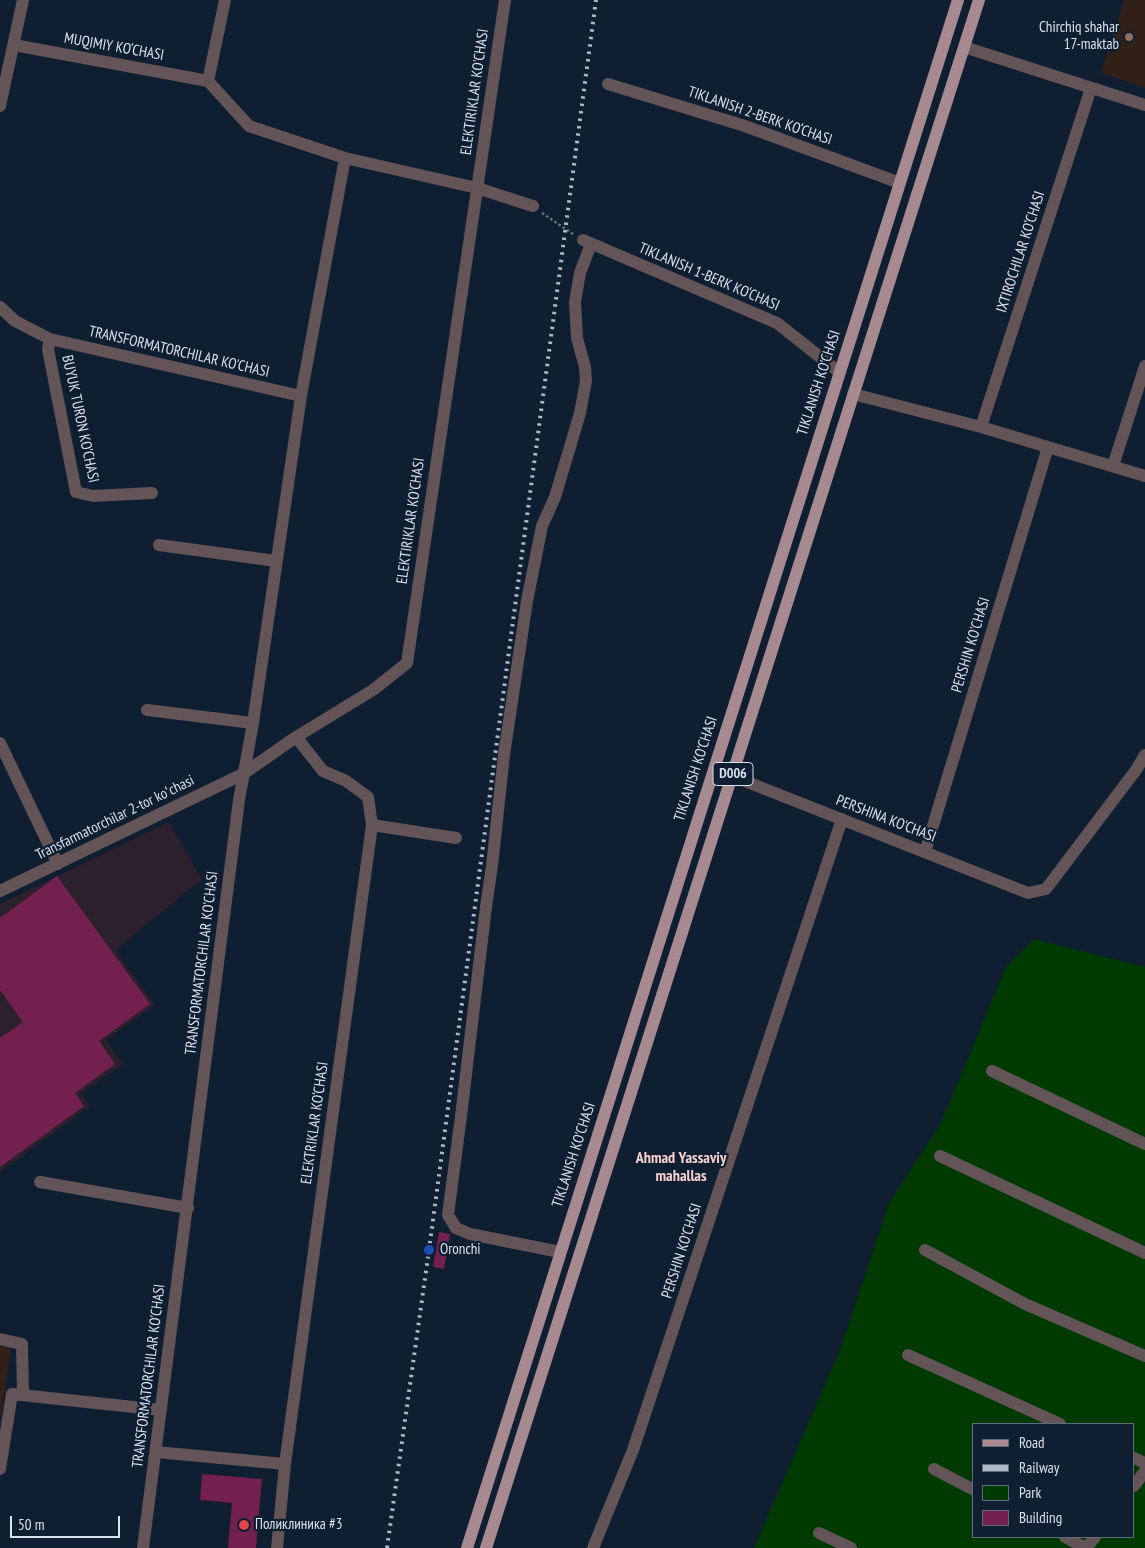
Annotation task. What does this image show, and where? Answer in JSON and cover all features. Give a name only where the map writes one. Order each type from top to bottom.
[{"type":"main road","name":"TIKLANISH KO'CHASI","points":[[467,1548],[958,0]]},
{"type":"main road","name":"D006","points":[[486,1548],[979,0]]},
{"type":"main road","points":[[839,372],[853,394]]},
{"type":"street","points":[[0,106],[4,75],[14,45],[23,0]]},
{"type":"street","points":[[225,0],[208,81],[249,126],[345,158],[477,188],[533,206]]},
{"type":"street","name":"ELEKTIRIKLAR KO'CHASI","points":[[243,774],[373,690],[407,663],[505,0]]},
{"type":"street","name":"MUQIMIY KO‘CHASI","points":[[14,45],[208,81]]},
{"type":"street","points":[[964,47],[1145,105]]},
{"type":"street","name":"TIKLANISH 2-BERK KO‘CHASI","points":[[608,84],[745,126],[900,183]]},
{"type":"street","name":"IXTIROCHILAR KO‘CHASI","points":[[981,427],[1091,88]]},
{"type":"street","name":"TRANSFORMATORCHILAR KO'CHASI","points":[[143,1548],[243,774],[253,723],[301,396],[345,158]]},
{"type":"street","points":[[560,1252],[470,1234],[456,1228],[448,1215],[464,1098],[502,774],[524,620],[542,526],[555,497],[580,412],[586,381],[585,367],[577,338],[575,302],[587,242]]},
{"type":"street","name":"TIKLANISH 1-BERK KO‘CHASI","points":[[587,242],[777,323],[839,372]]},
{"type":"street","name":"BUYUK TURON KO'CHASI","points":[[0,307],[15,321],[50,339],[48,349],[76,492],[93,496],[152,493]]},
{"type":"street","name":"TRANSFORMATORCHILAR KO'CHASI","points":[[50,339],[301,396]]},
{"type":"street","points":[[1113,466],[1145,366]]},
{"type":"street","points":[[853,394],[981,427],[1145,476]]},
{"type":"street","name":"PERSHIN KO'CHASI","points":[[925,852],[1048,447]]},
{"type":"street","points":[[159,545],[276,561]]},
{"type":"street","points":[[147,710],[253,723]]},
{"type":"street","name":"ELEKTRIKLAR KO‘CHASI","points":[[277,1548],[285,1464],[372,825],[368,796],[346,781],[323,770],[296,738]]},
{"type":"street","points":[[0,743],[58,864]]},
{"type":"street","name":"PERSHINA KO'CHASI","points":[[732,776],[1028,893],[1046,889],[1145,756]]},
{"type":"street","name":"Transfarmatorchilar 2-tor koʻchasi","points":[[0,892],[243,774]]},
{"type":"street","name":"PERSHIN KO'CHASI","points":[[593,1548],[634,1450],[842,819]]},
{"type":"street","points":[[372,825],[456,838]]},
{"type":"street","points":[[992,1071],[1145,1144]]},
{"type":"street","points":[[940,1156],[1145,1253]]},
{"type":"street","points":[[40,1182],[188,1208]]},
{"type":"street","points":[[925,1250],[1025,1304],[1145,1356]]},
{"type":"street","points":[[0,1339],[22,1344],[23,1395]]},
{"type":"street","points":[[908,1356],[1058,1423]]},
{"type":"street","points":[[0,1469],[12,1394],[161,1410]]},
{"type":"street","points":[[156,1452],[285,1464]]},
{"type":"street","points":[[934,1469],[972,1489]]},
{"type":"street","points":[[1135,1485],[1145,1471]]},
{"type":"street","points":[[819,1533],[852,1548]]},
{"type":"street","points":[[1067,1538],[1086,1548],[1094,1538]]},
{"type":"path","points":[[551,219],[587,242]]},
{"type":"shaded area","name":"Chirchiq shahar 17-maktab","points":[[1124,0],[1145,0],[1145,88],[1101,73]]},
{"type":"shaded area","points":[[169,822],[202,879],[115,950],[155,1005],[106,1040],[123,1064],[81,1093],[90,1106],[0,1172],[0,904]]},
{"type":"shaded area","points":[[0,1346],[11,1348],[0,1424]]},
{"type":"green space","points":[[1034,939],[1145,967],[1145,1548],[754,1548],[840,1350],[889,1203],[941,1123],[1006,967]]},
{"type":"building","points":[[57,876],[150,1004],[99,1041],[115,1064],[75,1093],[84,1106],[0,1167],[0,1038],[23,1022],[0,990],[0,918]]},
{"type":"building","points":[[439,1232],[450,1234],[444,1269],[433,1267]]},
{"type":"building","name":"Поликлиника #3","points":[[202,1474],[262,1479],[256,1548],[228,1548],[232,1503],[200,1500]]},
{"type":"railway","points":[[387,1548],[429,1250],[596,0]]},
{"type":"place","name":"Chirchiq shahar 17-maktab","points":[[1129,37]]},
{"type":"place","name":"Oronchi","points":[[429,1250]]},
{"type":"place","name":"Поликлиника #3","points":[[244,1525]]},
{"type":"district","name":"Ahmad Yassaviy mahallas","points":[[681,1167]]}]
